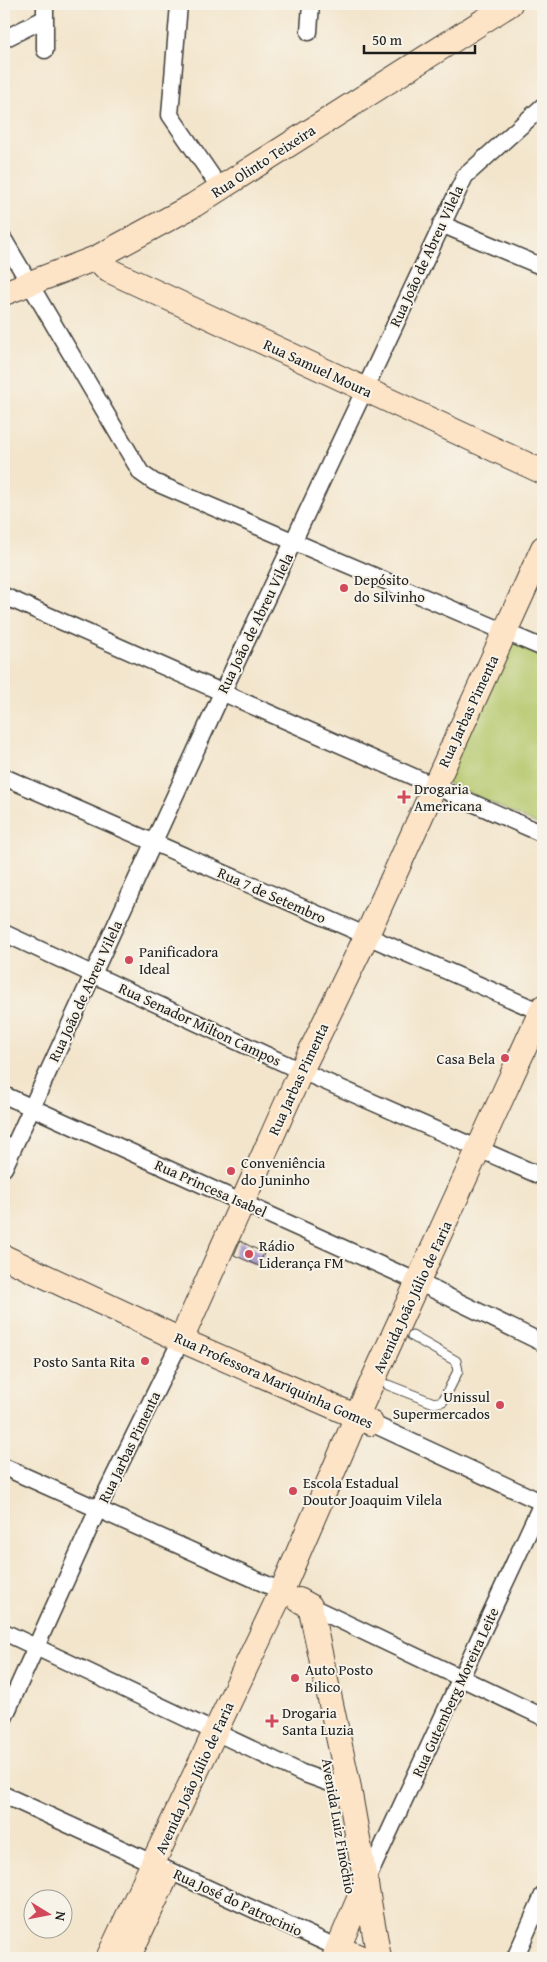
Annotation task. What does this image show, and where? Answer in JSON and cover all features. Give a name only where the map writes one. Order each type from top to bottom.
[{"type":"street","points":[[179,4],[170,115],[220,188]]},
{"type":"street","points":[[309,32],[311,4]]},
{"type":"street","name":"Rua Olinto Teixeira","points":[[4,294],[96,258],[166,221],[510,4]]},
{"type":"street","points":[[4,39],[44,11]]},
{"type":"street","points":[[44,11],[46,50]]},
{"type":"street","name":"Rua João de Abreu Vilela","points":[[4,1168],[223,691],[465,176],[543,106]]},
{"type":"street","points":[[441,224],[543,267]]},
{"type":"street","points":[[4,240],[141,473],[154,482],[506,630],[543,648]]},
{"type":"street","name":"Rua Samuel Moura","points":[[96,258],[108,270],[543,472]]},
{"type":"street","name":"Rua Jarbas Pimenta","points":[[4,1718],[98,1509],[181,1340],[300,1071],[366,937],[543,548]]},
{"type":"street","points":[[4,596],[223,691],[543,834]]},
{"type":"street","name":"Rua 7 de Setembro","points":[[4,777],[366,937],[543,1011]]},
{"type":"street","name":"Rua Senador Milton Campos","points":[[4,933],[300,1071],[543,1177]]},
{"type":"street","name":"Avenida João Júlio de Faria","points":[[487,1152],[543,1011]]},
{"type":"street","name":"Avenida João Júlio de Faria","points":[[128,1958],[162,1866],[222,1734],[291,1598],[364,1420],[425,1285],[487,1152],[543,1046]]},
{"type":"street","name":"Rua Princesa Isabel","points":[[4,1095],[425,1285],[543,1343]]},
{"type":"street","name":"Rua Professora Mariquinha Gomes","points":[[4,1257],[181,1340],[364,1420],[543,1502]]},
{"type":"street","name":"Avenida João Júlio de Faria","points":[[364,1420],[388,1385],[412,1336],[425,1285]]},
{"type":"street","points":[[4,1467],[462,1677],[543,1717]]},
{"type":"street","name":"Rua Gutemberg Moreira Leite","points":[[366,1882],[543,1502]]},
{"type":"street","name":"Avenida João Júlio de Faria","points":[[222,1734],[248,1669],[291,1598]]},
{"type":"street","name":"Avenida Luiz Finóchio","points":[[291,1598],[324,1686],[340,1783],[354,1908],[363,1958]]},
{"type":"street","name":"Avenida Luiz Finóchio","points":[[291,1598],[366,1882],[379,1958]]},
{"type":"street","points":[[4,1632],[302,1773],[340,1783]]},
{"type":"street","name":"Rua José do Patrocinio","points":[[4,1795],[162,1866],[336,1953],[363,1958]]},
{"type":"street","name":"Avenida João Júlio de Faria","points":[[108,1958],[162,1866]]},
{"type":"street","points":[[336,1953],[366,1882]]},
{"type":"street","points":[[515,1958],[543,1895]]},
{"type":"lane","points":[[388,1385],[434,1403],[443,1401],[458,1371],[456,1361],[412,1336]]},
{"type":"green space","points":[[508,637],[543,653],[543,827],[439,779]]},
{"type":"building","name":"Rádio Liderança FM","points":[[240,1241],[264,1253],[259,1266],[234,1255]]},
{"type":"place","name":"Depósito do Silvinho","points":[[344,588]]},
{"type":"place","name":"Drogaria Americana","points":[[404,797]]},
{"type":"place","name":"Panificadora Ideal","points":[[129,960]]},
{"type":"place","name":"Casa Bela","points":[[505,1058]]},
{"type":"place","name":"Conveniência do Juninho","points":[[231,1171]]},
{"type":"place","name":"Rádio Liderança FM","points":[[249,1254]]},
{"type":"place","name":"Posto Santa Rita","points":[[145,1361]]},
{"type":"place","name":"Unissul Supermercados","points":[[500,1405]]},
{"type":"place","name":"Escola Estadual Doutor Joaquim Vilela","points":[[293,1491]]},
{"type":"place","name":"Auto Posto Bilico","points":[[295,1678]]},
{"type":"place","name":"Drogaria Santa Luzia","points":[[272,1721]]}]
